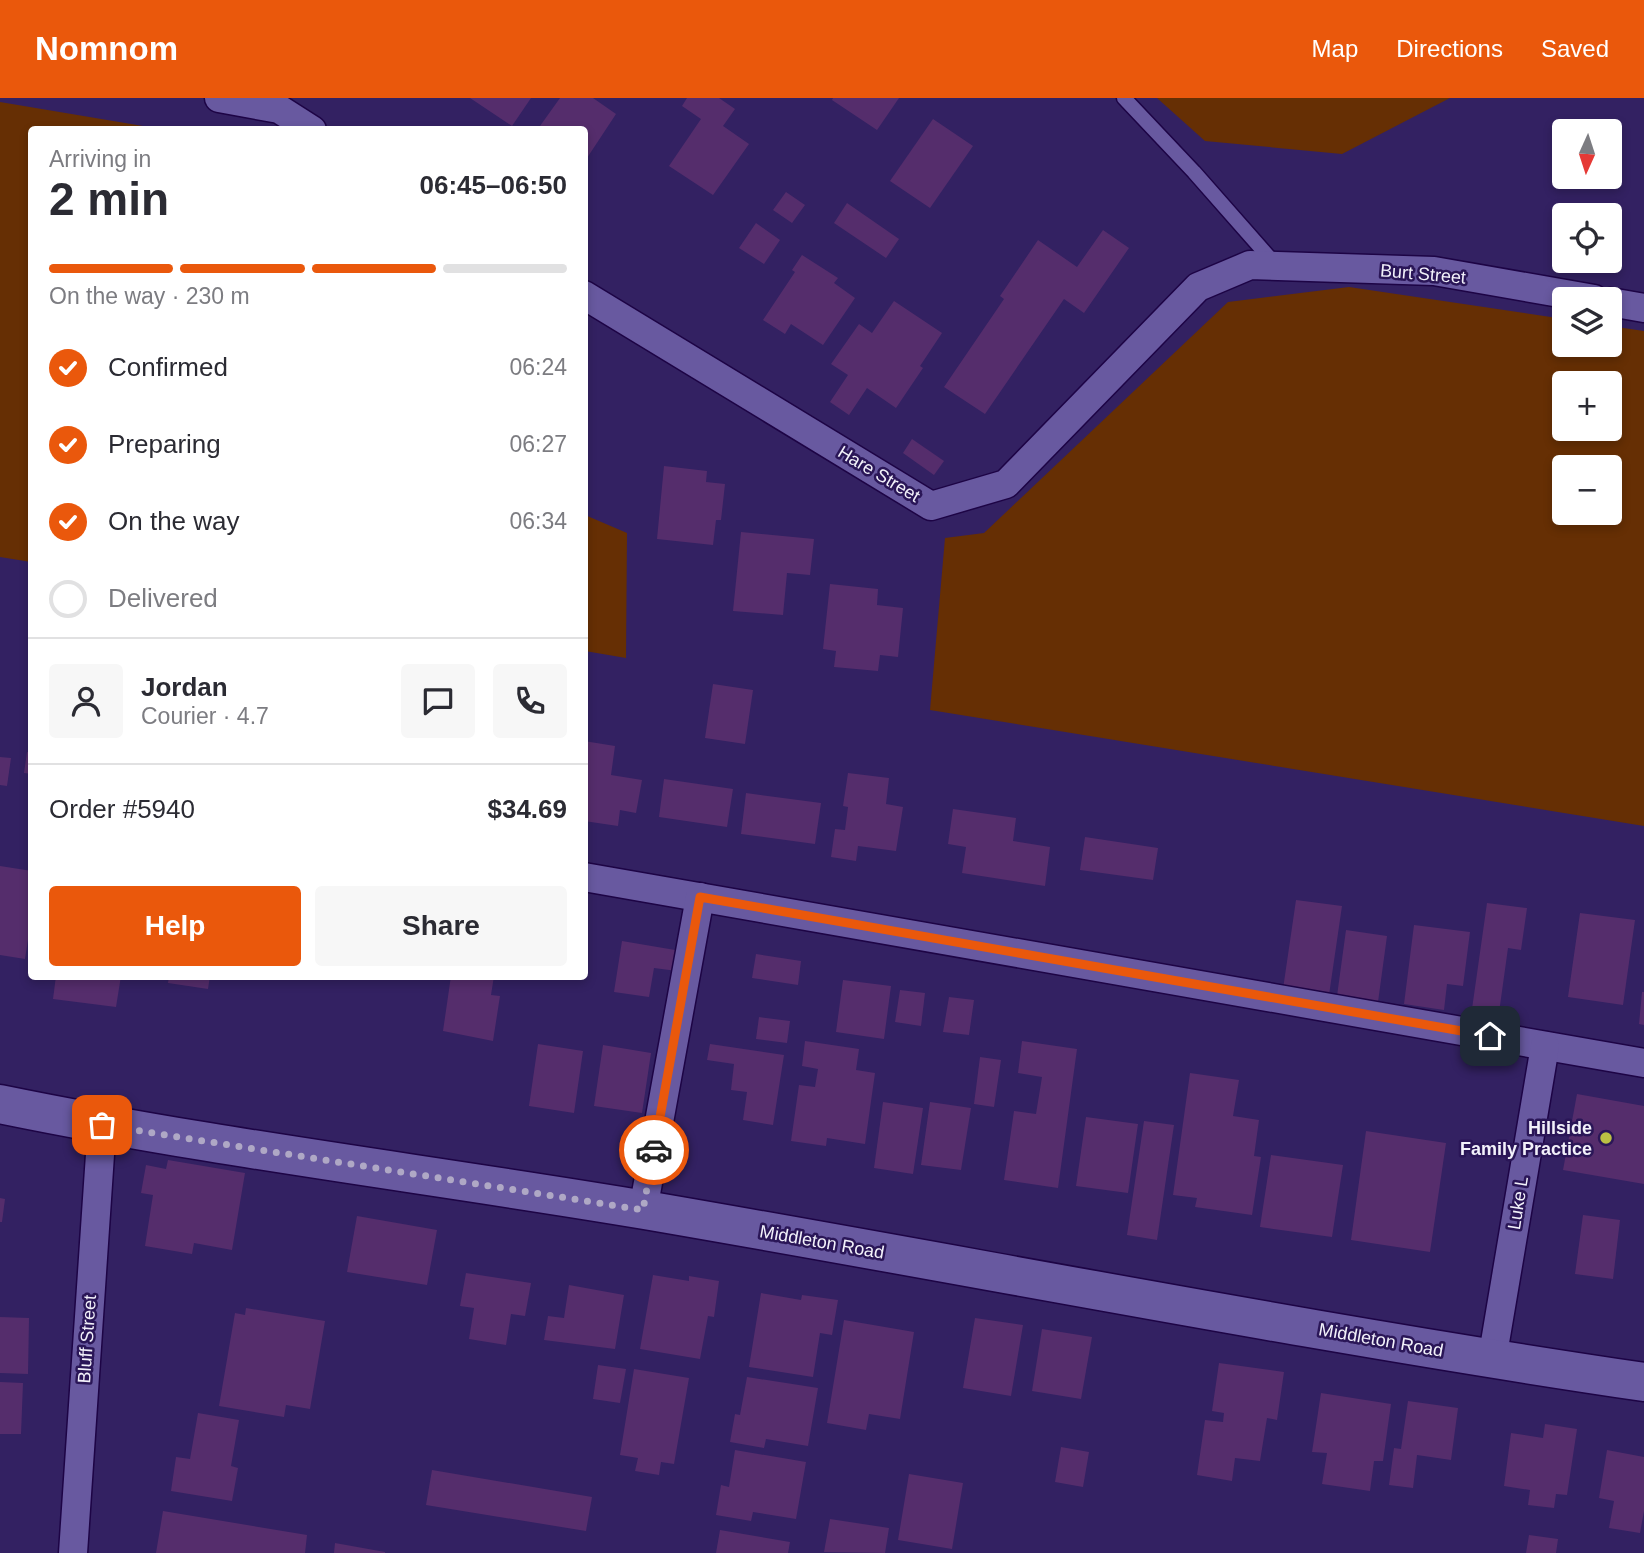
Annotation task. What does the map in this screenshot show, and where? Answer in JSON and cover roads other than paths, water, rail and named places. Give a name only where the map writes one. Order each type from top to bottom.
[{"type":"main road","name":"Middleton Road","points":[[0,1104],[102,1125],[643,1210],[1492,1360],[1644,1382]]},
{"type":"street","points":[[219,98],[279,109],[307,126]]},
{"type":"street","name":"Hare Street","points":[[588,297],[931,506],[1006,484],[1198,287],[1263,265]]},
{"type":"street","name":"Burt Street","points":[[1263,265],[1434,271],[1552,292]]},
{"type":"street","points":[[1622,304],[1644,308]]},
{"type":"street","points":[[588,878],[1644,1063]]},
{"type":"street","points":[[643,1210],[700,897]]},
{"type":"street","name":"Luke L","points":[[1492,1360],[1545,1046]]},
{"type":"street","name":"Bluff Street","points":[[73,1553],[102,1125]]},
{"type":"lane","points":[[1124,98],[1194,172],[1263,265]]},
{"type":"place","name":"Hillside Family Practice","points":[[1606,1138]]}]
